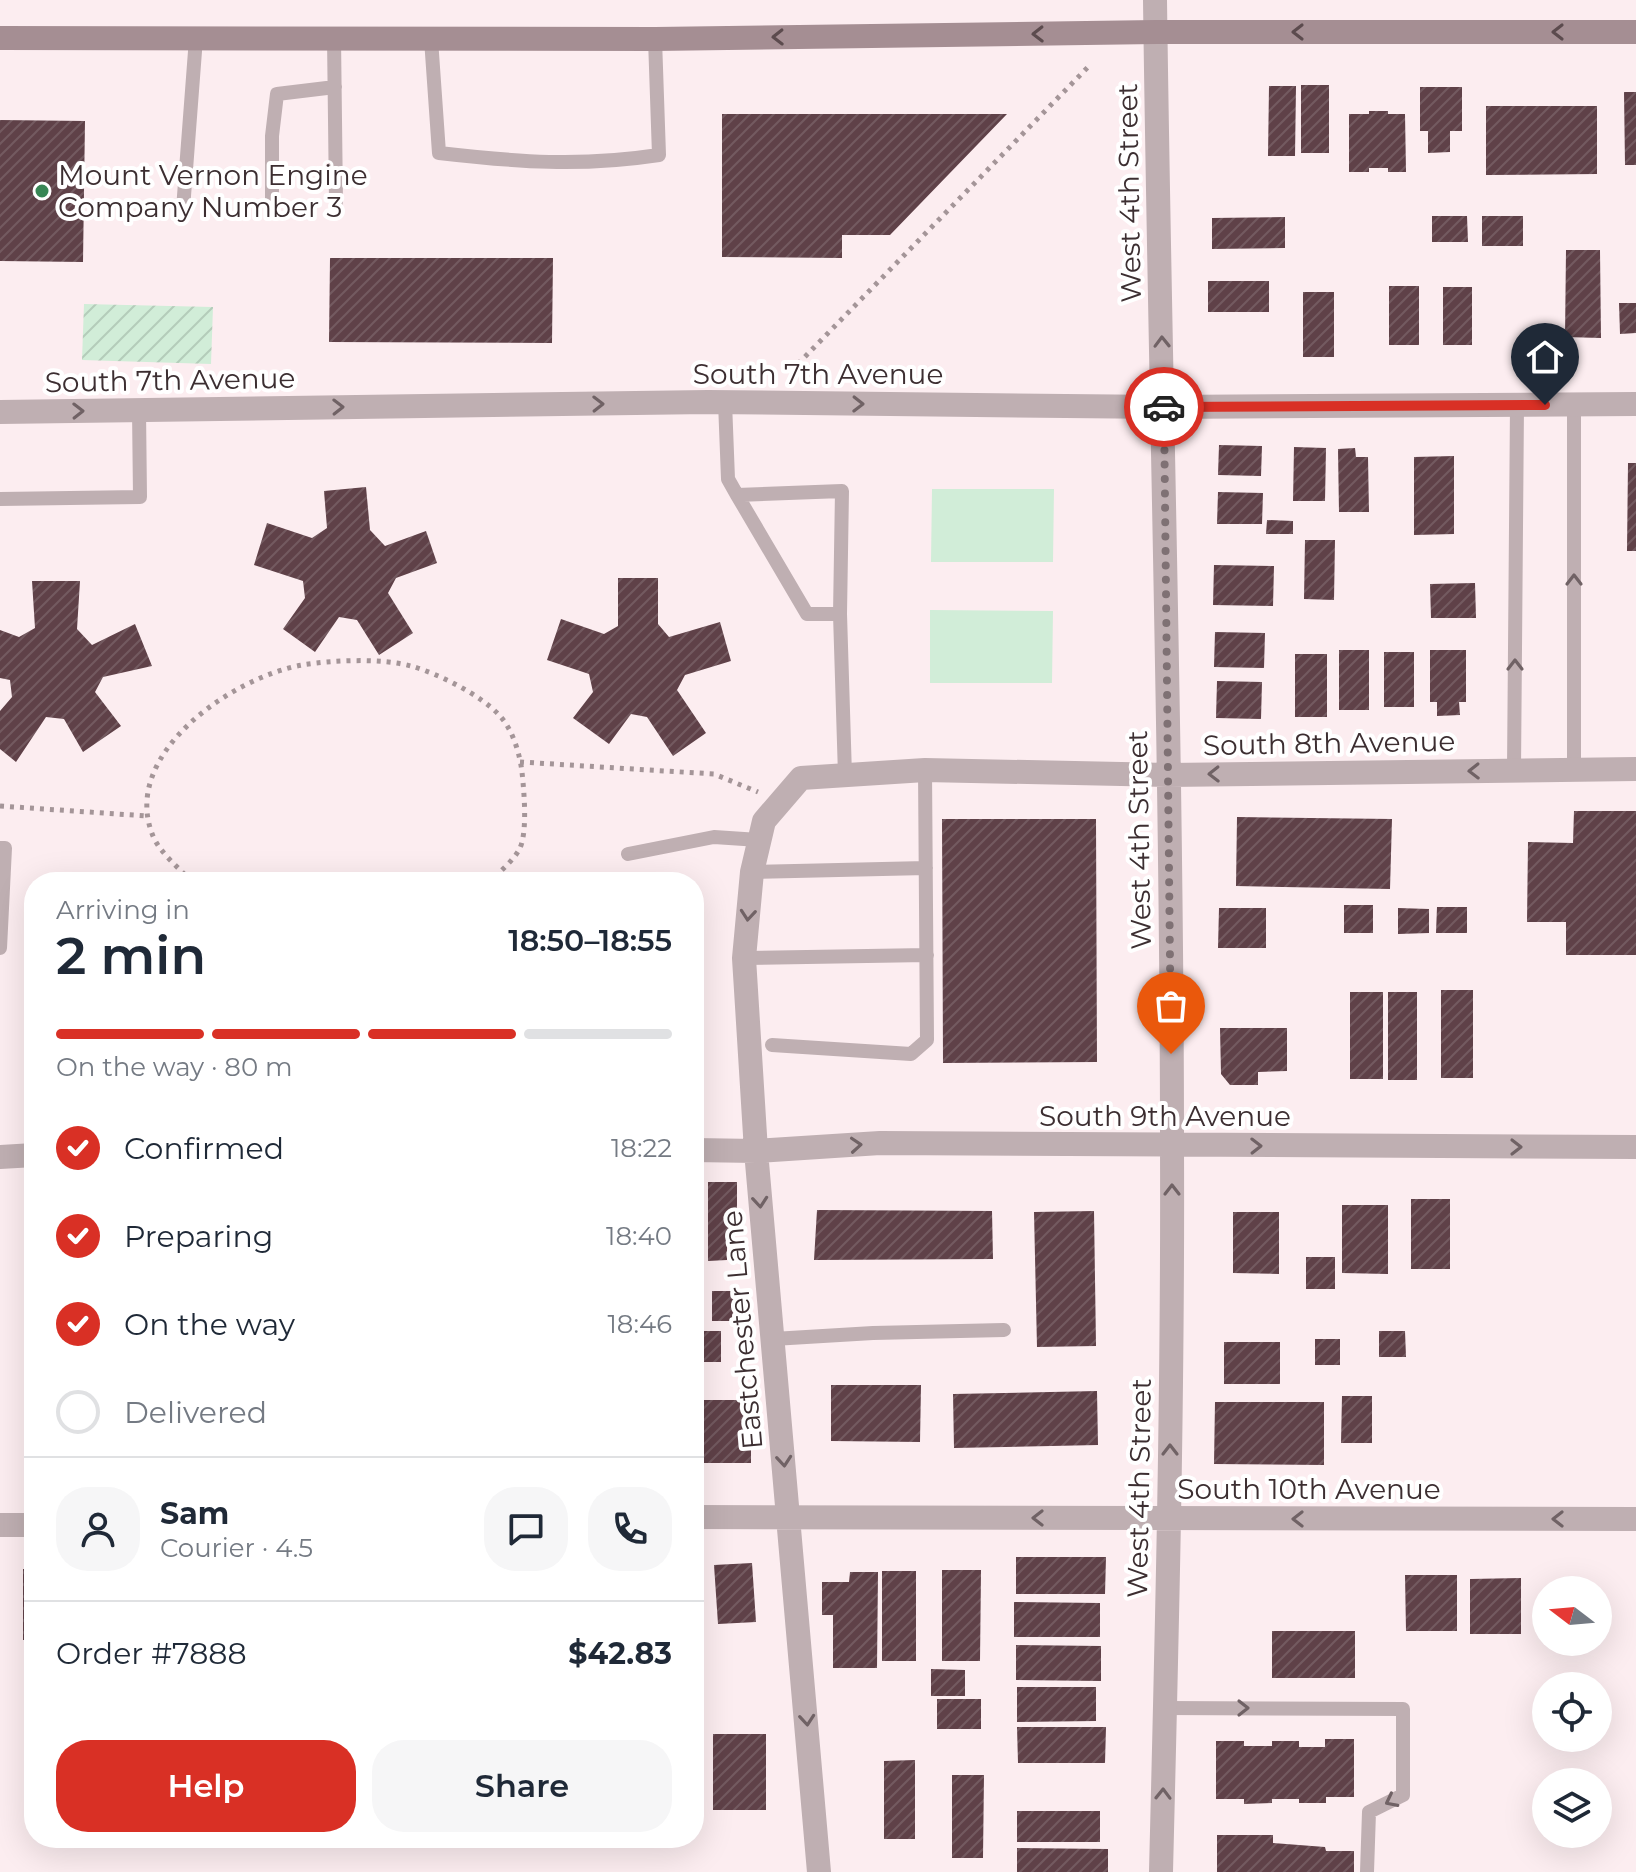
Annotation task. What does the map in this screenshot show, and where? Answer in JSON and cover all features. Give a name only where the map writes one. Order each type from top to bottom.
[{"type":"street","name":"West 4th Street","points":[[1155,0],[1164,407],[1172,1147],[1170,1519],[1161,1872]]},
{"type":"street","points":[[0,38],[655,39],[1156,32],[1636,32]]},
{"type":"street","name":"South 7th Avenue","points":[[0,412],[725,402],[1164,407],[1636,404]]},
{"type":"street","name":"South 8th Avenue","points":[[785,797],[801,778],[925,770],[1168,775],[1636,769]]},
{"type":"street","name":"Eastchester Lane","points":[[785,797],[764,821],[759,840],[752,872],[744,958],[756,1151],[819,1872]]},
{"type":"street","name":"South 9th Avenue","points":[[704,1150],[756,1151],[880,1143],[1172,1147],[1636,1147]]},
{"type":"street","points":[[0,1157],[24,1156]]},
{"type":"street","name":"South 10th Avenue","points":[[704,1517],[1636,1519]]},
{"type":"street","points":[[0,1525],[24,1525]]},
{"type":"lane","points":[[183,209],[196,38]]},
{"type":"lane","points":[[334,38],[336,202]]},
{"type":"lane","points":[[431,39],[439,153],[524,163],[611,162],[659,155],[655,39]]},
{"type":"lane","points":[[272,204],[272,136],[277,94],[335,87]]},
{"type":"lane","points":[[725,402],[728,479],[807,614],[840,614]]},
{"type":"lane","points":[[1514,771],[1517,405]]},
{"type":"lane","points":[[1574,405],[1574,770]]},
{"type":"lane","points":[[0,499],[140,497],[139,410]]},
{"type":"lane","points":[[737,495],[842,491],[840,614],[845,775]]},
{"type":"lane","points":[[772,1045],[911,1054],[927,1040],[925,770]]},
{"type":"lane","points":[[628,854],[714,837],[759,840]]},
{"type":"lane","points":[[0,848],[5,848],[0,948]]},
{"type":"lane","points":[[752,872],[926,868]]},
{"type":"lane","points":[[744,958],[927,955]]},
{"type":"lane","points":[[773,1339],[1004,1330]]},
{"type":"lane","points":[[1165,1708],[1403,1709],[1403,1795],[1369,1812],[1367,1872]]},
{"type":"path","points":[[791,371],[1090,65]]},
{"type":"path","points":[[183,872],[154,839],[147,816],[149,781],[170,744],[219,698],[300,666],[353,661],[410,666],[463,688],[501,717],[520,762],[526,806],[520,849],[499,872]]},
{"type":"path","points":[[520,762],[714,774],[785,797]]},
{"type":"path","points":[[0,806],[147,816]]},
{"type":"green space","points":[[84,304],[213,307],[211,364],[82,360]]},
{"type":"green space","points":[[932,489],[1054,489],[1053,562],[931,562]]},
{"type":"green space","points":[[930,610],[1053,611],[1052,683],[930,683]]},
{"type":"building","points":[[1301,85],[1329,85],[1329,153],[1301,153]]},
{"type":"building","points":[[1269,86],[1296,86],[1295,156],[1268,156]]},
{"type":"building","points":[[1420,87],[1462,87],[1462,131],[1450,131],[1450,152],[1428,153],[1428,131],[1420,131]]},
{"type":"building","points":[[1624,92],[1636,92],[1636,165],[1625,165]]},
{"type":"building","points":[[1486,106],[1597,106],[1597,174],[1486,175]]},
{"type":"building","points":[[1369,111],[1405,114],[1406,172],[1369,168],[1369,172],[1349,172],[1349,114],[1369,114]]},
{"type":"building","points":[[722,114],[1007,114],[890,235],[842,235],[842,258],[722,257]]},
{"type":"building","name":"Mount Vernon Engine Company Number 3","points":[[0,120],[85,121],[83,262],[0,261]]},
{"type":"building","points":[[1432,216],[1467,216],[1468,242],[1432,242]]},
{"type":"building","points":[[1482,216],[1523,216],[1523,246],[1482,246]]},
{"type":"building","points":[[1285,217],[1285,248],[1212,249],[1212,218]]},
{"type":"building","points":[[1566,250],[1600,250],[1601,338],[1565,337]]},
{"type":"building","points":[[330,258],[553,258],[552,343],[329,342]]},
{"type":"building","points":[[1208,281],[1269,281],[1269,312],[1208,312]]},
{"type":"building","points":[[1389,286],[1419,286],[1419,345],[1389,345]]},
{"type":"building","points":[[1443,287],[1472,287],[1472,345],[1443,345]]},
{"type":"building","points":[[1303,292],[1334,292],[1334,357],[1303,357]]},
{"type":"building","points":[[1619,303],[1636,303],[1636,333],[1620,334]]},
{"type":"building","points":[[1219,445],[1262,446],[1261,476],[1218,475]]},
{"type":"building","points":[[1294,447],[1326,448],[1325,501],[1293,501]]},
{"type":"building","points":[[1355,448],[1356,457],[1368,457],[1369,512],[1339,512],[1338,449]]},
{"type":"building","points":[[1454,456],[1454,534],[1414,535],[1414,457]]},
{"type":"building","points":[[1628,463],[1636,463],[1636,551],[1627,551]]},
{"type":"building","points":[[366,487],[370,530],[385,546],[426,531],[437,563],[396,578],[388,593],[413,633],[379,655],[357,620],[339,617],[315,652],[283,629],[305,598],[303,581],[254,565],[267,523],[312,538],[327,528],[324,491]]},
{"type":"building","points":[[1218,492],[1263,493],[1262,524],[1217,524]]},
{"type":"building","points":[[1267,520],[1293,521],[1293,534],[1266,534]]},
{"type":"building","points":[[1305,540],[1335,540],[1334,600],[1304,599]]},
{"type":"building","points":[[1214,565],[1274,566],[1273,606],[1213,605]]},
{"type":"building","points":[[618,578],[658,578],[658,624],[669,637],[720,622],[731,661],[685,675],[677,690],[706,733],[673,756],[647,717],[631,714],[609,744],[573,718],[593,692],[589,674],[547,660],[561,619],[604,634],[618,626]]},
{"type":"building","points":[[32,581],[80,581],[77,629],[92,645],[135,624],[152,666],[103,677],[95,692],[121,726],[83,752],[64,719],[46,717],[16,762],[0,749],[0,711],[12,697],[10,680],[0,678],[0,630],[19,637],[35,628]]},
{"type":"building","points":[[1475,583],[1476,618],[1431,618],[1430,584]]},
{"type":"building","points":[[1215,632],[1265,633],[1264,668],[1214,667]]},
{"type":"building","points":[[1339,650],[1369,650],[1369,710],[1339,710]]},
{"type":"building","points":[[1430,650],[1466,650],[1466,702],[1459,702],[1460,715],[1437,716],[1437,702],[1430,702]]},
{"type":"building","points":[[1384,652],[1414,652],[1414,707],[1384,707]]},
{"type":"building","points":[[1295,654],[1327,654],[1327,717],[1295,717]]},
{"type":"building","points":[[1217,681],[1262,682],[1261,719],[1216,718]]},
{"type":"building","points":[[1574,811],[1636,811],[1636,955],[1566,955],[1566,922],[1527,922],[1528,842],[1573,843]]},
{"type":"building","points":[[1237,817],[1392,819],[1390,889],[1236,886]]},
{"type":"building","points":[[942,819],[1096,819],[1097,1062],[943,1063]]},
{"type":"building","points":[[1344,905],[1373,905],[1373,933],[1344,933]]},
{"type":"building","points":[[1437,907],[1467,907],[1467,933],[1436,933]]},
{"type":"building","points":[[1219,908],[1266,908],[1266,948],[1218,948]]},
{"type":"building","points":[[1398,908],[1429,909],[1429,933],[1398,934]]},
{"type":"building","points":[[1441,990],[1473,990],[1473,1078],[1441,1078]]},
{"type":"building","points":[[1350,992],[1383,992],[1383,1079],[1350,1079]]},
{"type":"building","points":[[1388,992],[1417,992],[1417,1080],[1388,1080]]},
{"type":"building","points":[[1220,1028],[1287,1028],[1287,1071],[1258,1072],[1258,1085],[1230,1085],[1221,1074]]},
{"type":"building","points":[[708,1182],[737,1182],[737,1232],[727,1232],[727,1260],[708,1261]]},
{"type":"building","points":[[1411,1199],[1450,1199],[1450,1269],[1411,1269]]},
{"type":"building","points":[[1342,1205],[1388,1205],[1388,1274],[1342,1273]]},
{"type":"building","points":[[817,1210],[992,1211],[993,1259],[814,1260]]},
{"type":"building","points":[[1094,1211],[1096,1346],[1037,1347],[1034,1212]]},
{"type":"building","points":[[1233,1212],[1279,1212],[1279,1274],[1233,1273]]},
{"type":"building","points":[[1306,1257],[1335,1257],[1335,1289],[1306,1289]]},
{"type":"building","points":[[712,1291],[740,1291],[740,1321],[712,1321]]},
{"type":"building","points":[[704,1331],[721,1331],[721,1362],[704,1362]]},
{"type":"building","points":[[1379,1331],[1405,1331],[1406,1357],[1379,1357]]},
{"type":"building","points":[[1315,1339],[1340,1339],[1340,1365],[1315,1365]]},
{"type":"building","points":[[1224,1342],[1280,1342],[1280,1384],[1224,1384]]},
{"type":"building","points":[[831,1385],[921,1385],[920,1442],[831,1441]]},
{"type":"building","points":[[1097,1391],[1098,1445],[954,1448],[953,1394]]},
{"type":"building","points":[[1342,1396],[1372,1396],[1372,1443],[1341,1443]]},
{"type":"building","points":[[704,1400],[751,1400],[751,1463],[704,1463]]},
{"type":"building","points":[[1215,1402],[1324,1402],[1324,1465],[1214,1464]]},
{"type":"building","points":[[1016,1557],[1106,1557],[1105,1594],[1016,1594]]},
{"type":"building","points":[[752,1563],[756,1622],[718,1624],[714,1565]]},
{"type":"building","points":[[23,1569],[24,1569],[24,1640]]},
{"type":"building","points":[[942,1570],[981,1570],[980,1661],[942,1661]]},
{"type":"building","points":[[882,1571],[916,1571],[916,1661],[882,1661]]},
{"type":"building","points":[[850,1572],[878,1572],[877,1668],[833,1668],[833,1615],[822,1615],[822,1582],[849,1582]]},
{"type":"building","points":[[1405,1575],[1457,1575],[1457,1631],[1406,1631]]},
{"type":"building","points":[[1521,1578],[1521,1634],[1470,1634],[1470,1579]]},
{"type":"building","points":[[1014,1602],[1100,1603],[1100,1637],[1014,1637]]},
{"type":"building","points":[[1272,1631],[1355,1631],[1355,1678],[1272,1678]]},
{"type":"building","points":[[1016,1645],[1101,1646],[1101,1681],[1016,1680]]},
{"type":"building","points":[[931,1669],[965,1670],[965,1696],[931,1696]]},
{"type":"building","points":[[1017,1687],[1096,1687],[1096,1721],[1017,1722]]},
{"type":"building","points":[[937,1699],[981,1699],[981,1729],[937,1729]]},
{"type":"building","points":[[1017,1727],[1106,1727],[1105,1763],[1018,1763]]},
{"type":"building","points":[[713,1734],[766,1734],[766,1810],[713,1810]]},
{"type":"building","points":[[1325,1739],[1354,1739],[1354,1797],[1326,1797],[1326,1803],[1272,1799],[1272,1803],[1244,1804],[1244,1799],[1216,1799],[1216,1741],[1244,1741],[1244,1746],[1272,1746],[1272,1741],[1299,1741],[1299,1747],[1325,1747]]},
{"type":"building","points":[[915,1760],[915,1839],[884,1839],[884,1761]]},
{"type":"building","points":[[952,1775],[984,1775],[983,1858],[952,1858]]},
{"type":"building","points":[[1017,1811],[1100,1811],[1100,1842],[1017,1842]]},
{"type":"building","points":[[1217,1835],[1273,1835],[1273,1843],[1325,1847],[1326,1851],[1354,1851],[1354,1872],[1217,1872]]},
{"type":"building","points":[[1017,1848],[1108,1849],[1108,1872],[1017,1872]]},
{"type":"way so far","points":[[1164,407],[1171,1054]]},
{"type":"place","name":"Mount Vernon Engine Company Number 3","points":[[42,191]]},
{"type":"route","points":[[1164,407],[1545,405]]}]
